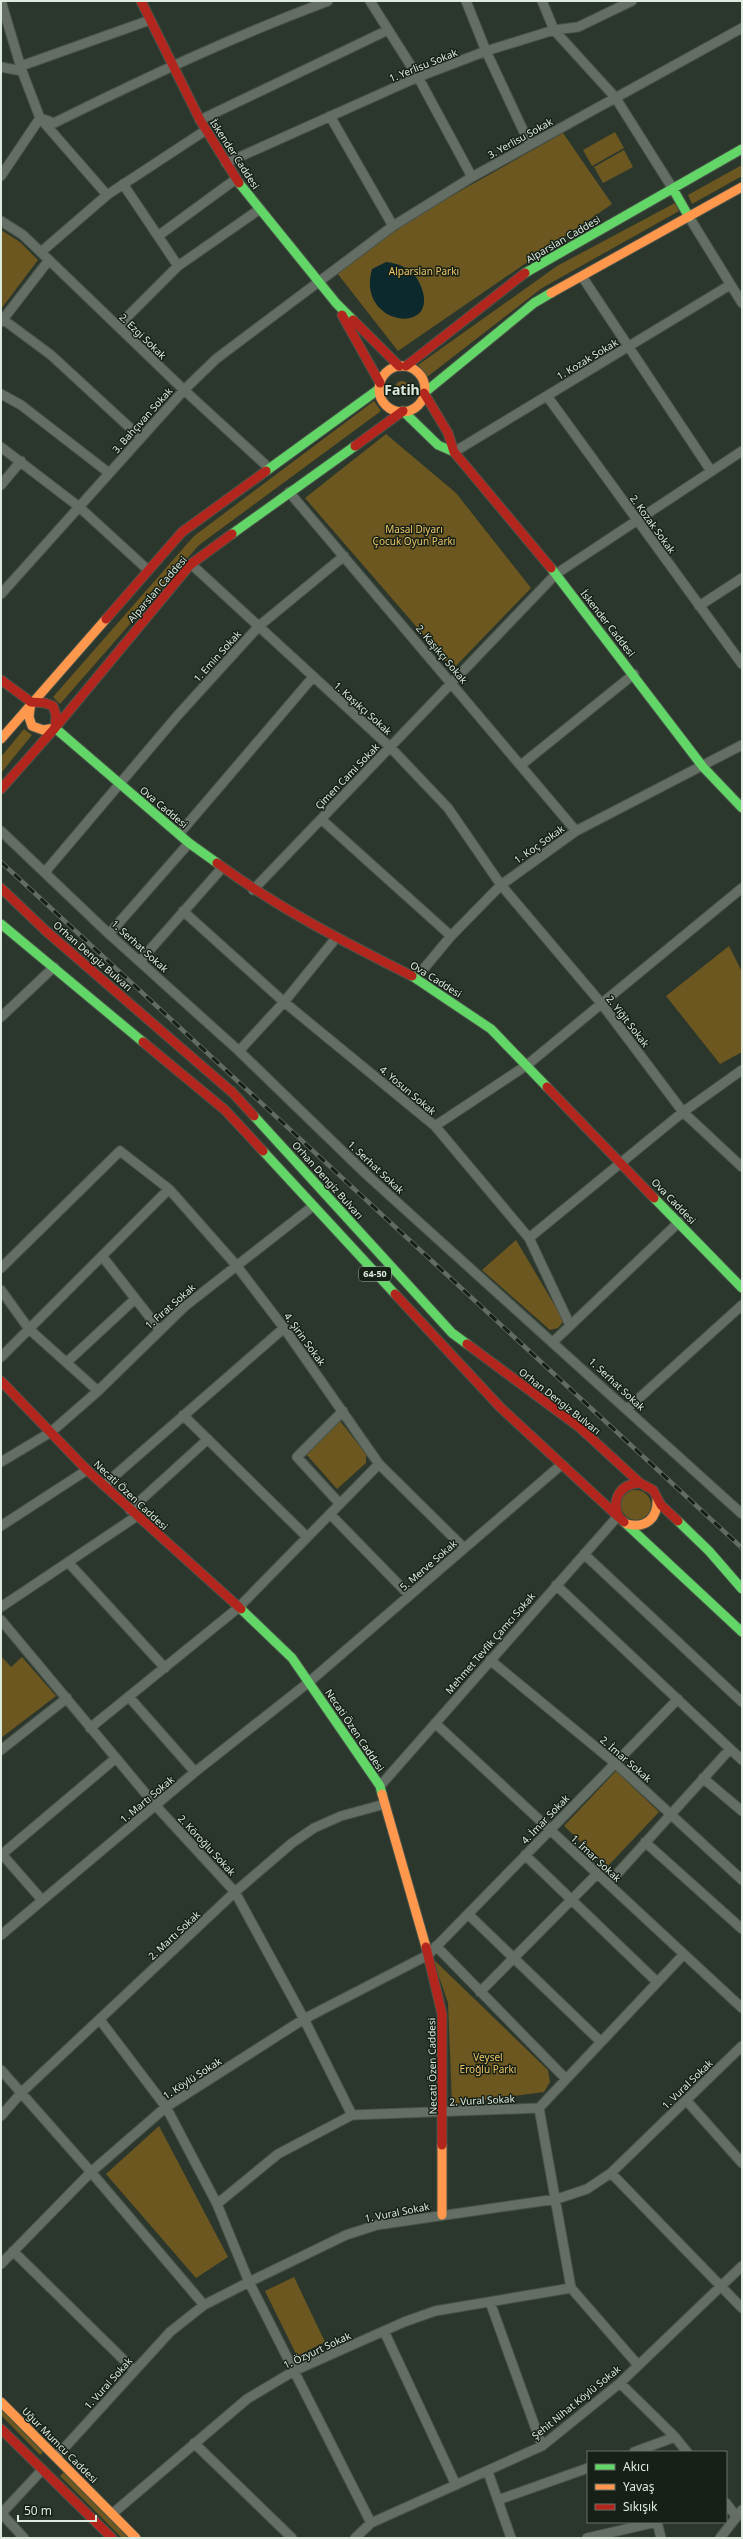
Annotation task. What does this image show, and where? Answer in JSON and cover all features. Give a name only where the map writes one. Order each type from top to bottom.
[{"type":"main road","name":"İskender Caddesi","points":[[142,1],[200,120],[236,179],[336,303]]},
{"type":"main road","name":"Alparslan Caddesi","points":[[1,739],[31,702],[182,532],[379,386],[387,371],[403,366],[525,273],[742,149]]},
{"type":"main road","name":"Alparslan Caddesi","points":[[1,789],[55,728],[191,564],[403,411],[416,406],[424,393],[534,303],[583,278],[742,187]]},
{"type":"main road","points":[[673,189],[689,217]]},
{"type":"main road","points":[[336,303],[403,366],[418,373],[422,379],[424,393],[448,433],[454,452]]},
{"type":"main road","points":[[336,303],[379,386],[383,402],[389,407],[403,411],[438,445],[454,452]]},
{"type":"main road","name":"İskender Caddesi","points":[[454,452],[556,574],[703,766],[742,808]]},
{"type":"main road","points":[[1,680],[31,702],[44,701],[53,705],[58,714],[55,728],[43,730],[32,726],[29,717],[31,702]]},
{"type":"main road","name":"Ova Caddesi","points":[[55,728],[189,843],[253,890],[336,938],[416,978],[491,1030],[527,1065],[742,1288]]},
{"type":"main road","name":"Orhan Dengiz Bulvarı","points":[[1,888],[46,930],[234,1093],[452,1333],[579,1427],[640,1483],[653,1490],[657,1499],[709,1551],[742,1589]]},
{"type":"main road","name":"64-50","points":[[1,924],[225,1110],[500,1407],[742,1632]]},
{"type":"main road","name":"Necati Özen Caddesi","points":[[2,1382],[87,1470],[277,1642],[309,1682],[380,1786],[428,1955],[442,2014],[442,2214]]},
{"type":"main road","points":[[618,1516],[615,1504],[619,1492],[628,1484],[640,1483]]},
{"type":"main road","points":[[626,1524],[641,1526],[650,1522],[658,1509],[657,1499]]},
{"type":"main road","name":"Uğur Mumcu Caddesi","points":[[1,2402],[136,2538]]},
{"type":"main road","points":[[1,2429],[108,2537]]},
{"type":"main road","points":[[42,2470],[56,2457]]},
{"type":"street","points":[[1,1],[21,68],[40,118],[107,195]]},
{"type":"street","points":[[40,118],[54,123],[172,64],[242,33],[328,1]]},
{"type":"street","points":[[370,1],[418,77],[472,176]]},
{"type":"street","points":[[466,1],[486,51],[530,145]]},
{"type":"street","points":[[542,1],[554,30],[615,97],[673,189]]},
{"type":"street","name":"1. Yerlisu Sokak","points":[[226,163],[418,77],[486,51],[554,30],[578,27],[632,1]]},
{"type":"street","points":[[1,67],[21,68],[150,20]]},
{"type":"street","name":"3. Yerlisu Sokak","points":[[317,281],[393,226],[472,176],[742,28]]},
{"type":"street","points":[[200,120],[388,30]]},
{"type":"street","points":[[330,116],[393,226]]},
{"type":"street","points":[[1,176],[40,118]]},
{"type":"street","points":[[41,252],[107,195],[206,130]]},
{"type":"street","points":[[158,236],[236,179]]},
{"type":"street","points":[[123,184],[178,266]]},
{"type":"street","points":[[118,326],[178,266],[260,209]]},
{"type":"street","points":[[689,217],[742,303]]},
{"type":"street","name":"2. Ezgi Sokak","points":[[1,221],[23,235],[184,390],[269,468]]},
{"type":"street","points":[[49,260],[2,320],[51,354],[141,438]]},
{"type":"street","points":[[583,278],[711,471]]},
{"type":"street","name":"3. Bahçıvan Sokak","points":[[1,594],[78,506],[184,390],[216,359],[317,281]]},
{"type":"street","name":"1. Kozak Sokak","points":[[454,452],[730,285]]},
{"type":"street","points":[[1,394],[21,406],[109,473]]},
{"type":"street","name":"2. Kozak Sokak","points":[[547,396],[699,606],[741,660]]},
{"type":"street","points":[[1,447],[21,460],[78,506],[148,570]]},
{"type":"street","name":"Çimen Cami Sokak","points":[[253,890],[556,574],[742,451]]},
{"type":"street","points":[[1,485],[21,460]]},
{"type":"street","name":"2. Kaşıkçı Sokak","points":[[290,492],[576,831]]},
{"type":"street","name":"1. Emin Sokak","points":[[45,872],[119,784],[259,626],[344,556]]},
{"type":"street","name":"1. Kaşıkçı Sokak","points":[[191,564],[390,747],[448,808],[501,885]]},
{"type":"street","points":[[699,606],[742,578]]},
{"type":"street","points":[[521,765],[634,674]]},
{"type":"street","points":[[179,834],[313,677]]},
{"type":"street","name":"1. Koç Sokak","points":[[416,978],[451,936],[501,885],[576,831],[742,745]]},
{"type":"street","points":[[321,819],[451,936]]},
{"type":"street","name":"1. Serhat Sokak","points":[[1,831],[109,934],[239,1051],[367,1174],[554,1341],[742,1514]]},
{"type":"street","points":[[109,934],[189,843]]},
{"type":"street","points":[[140,961],[222,868]]},
{"type":"street","name":"2. Yiğit Sokak","points":[[501,885],[601,1003],[683,1112],[742,1167]]},
{"type":"street","points":[[435,1126],[527,1065],[742,888]]},
{"type":"street","name":"4. Yosun Sokak","points":[[183,911],[284,1002],[435,1126],[529,1238],[570,1325]]},
{"type":"street","points":[[239,1051],[284,1002],[336,938]]},
{"type":"street","points":[[1,1017],[54,967]]},
{"type":"street","points":[[529,1238],[683,1112],[742,1070]]},
{"type":"street","name":"4. Şirin Sokak","points":[[1,1268],[120,1151],[169,1189],[236,1265],[284,1328],[378,1464],[464,1548]]},
{"type":"street","points":[[1,1357],[169,1189]]},
{"type":"street","name":"1. Fırat Sokak","points":[[1,1462],[51,1432],[98,1391],[159,1330],[236,1265],[313,1206]]},
{"type":"street","points":[[554,1341],[679,1222]]},
{"type":"street","points":[[102,1256],[159,1330]]},
{"type":"street","points":[[1,1290],[30,1329],[98,1391]]},
{"type":"street","points":[[67,1362],[135,1299]]},
{"type":"street","points":[[627,1409],[742,1305]]},
{"type":"street","points":[[104,1484],[284,1328]]},
{"type":"street","points":[[340,1504],[297,1457],[343,1412]]},
{"type":"street","points":[[184,1415],[307,1537]]},
{"type":"street","points":[[1,1606],[68,1562],[133,1513],[208,1439]]},
{"type":"street","points":[[90,1728],[238,1608],[378,1464]]},
{"type":"street","name":"5. Merve Sokak","points":[[309,1682],[562,1465]]},
{"type":"street","points":[[1,1526],[87,1470]]},
{"type":"street","points":[[330,1514],[409,1595]]},
{"type":"street","name":"Mehmet Tevfik Çamcı Sokak","points":[[380,1786],[618,1516]]},
{"type":"street","points":[[584,1554],[742,1702]]},
{"type":"street","points":[[68,1562],[165,1668]]},
{"type":"street","points":[[556,1585],[742,1760]]},
{"type":"street","name":"2. Köroğlu Sokak","points":[[1,1620],[156,1806],[235,1892],[304,2019],[352,2115]]},
{"type":"street","name":"2. İmar Sokak","points":[[490,1660],[615,1763],[742,1880]]},
{"type":"street","name":"1. Martı Sokak","points":[[1,1936],[195,1772],[309,1682]]},
{"type":"street","points":[[129,1697],[195,1772]]},
{"type":"street","points":[[1,1750],[67,1698]]},
{"type":"street","name":"4. İmar Sokak","points":[[428,1955],[678,1699]]},
{"type":"street","name":"1. İmar Sokak","points":[[435,1723],[742,2008]]},
{"type":"street","points":[[608,1884],[730,1749]]},
{"type":"street","points":[[42,1900],[1,1854],[116,1758]]},
{"type":"street","points":[[703,1778],[742,1811]]},
{"type":"street","name":"2. Martı Sokak","points":[[1,2116],[22,2092],[235,1892],[292,1843],[314,1828],[341,1816],[385,1804]]},
{"type":"street","points":[[645,1842],[742,1929]]},
{"type":"street","points":[[525,1855],[657,1982]]},
{"type":"street","points":[[480,1992],[597,1874]]},
{"type":"street","points":[[468,1914],[601,2042]]},
{"type":"street","points":[[436,1946],[566,2079]]},
{"type":"street","points":[[638,2365],[571,2288],[557,2199],[539,2108],[684,1954]]},
{"type":"street","name":"1. Köylü Sokak","points":[[1,2264],[12,2251],[91,2172],[166,2107],[304,2019],[428,1955]]},
{"type":"street","points":[[100,2020],[166,2107],[217,2204],[249,2282],[370,2523]]},
{"type":"street","name":"1. Vural Sokak","points":[[56,2457],[170,2332],[204,2305],[346,2235],[377,2224],[557,2199],[587,2189],[611,2172],[742,2046]]},
{"type":"street","points":[[1,2070],[22,2092],[204,2305]]},
{"type":"street","points":[[686,2100],[742,2164]]},
{"type":"street","name":"2. Vural Sokak","points":[[217,2204],[278,2154],[352,2115],[443,2113],[539,2108]]},
{"type":"street","points":[[611,2172],[742,2308]]},
{"type":"street","points":[[12,2251],[134,2370]]},
{"type":"street","name":"Şehit Nihat Köylü Sokak","points":[[355,2538],[370,2523],[488,2472],[542,2446],[620,2383],[742,2266]]},
{"type":"street","name":"1. Özyurt Sokak","points":[[112,2514],[247,2399],[294,2371],[384,2331],[435,2311],[571,2288]]},
{"type":"street","points":[[490,2302],[542,2446]]},
{"type":"street","points":[[384,2331],[456,2485]]},
{"type":"street","points":[[620,2383],[676,2437],[686,2451]]},
{"type":"street","points":[[637,2451],[676,2437]]},
{"type":"street","points":[[194,2443],[292,2538]]},
{"type":"street","points":[[498,2500],[587,2468]]},
{"type":"street","points":[[24,2538],[1,2513],[42,2470]]},
{"type":"street","points":[[488,2472],[511,2538]]},
{"type":"street","points":[[720,2538],[739,2513],[727,2503]]},
{"type":"street","points":[[587,2538],[653,2523]]},
{"type":"street","points":[[657,2523],[661,2538]]},
{"type":"green space","points":[[615,132],[624,148],[592,166],[583,150]]},
{"type":"green space","name":"Alparslan Parkı","points":[[563,133],[612,204],[398,351],[337,273],[400,225]]},
{"type":"green space","points":[[624,150],[633,167],[603,183],[594,167]]},
{"type":"green space","points":[[742,165],[742,176],[692,204],[688,195]]},
{"type":"green space","points":[[675,203],[679,211],[542,288],[427,377],[418,365],[557,266]]},
{"type":"green space","points":[[1,230],[20,242],[38,260],[1,309]]},
{"type":"green space","points":[[399,381],[405,381],[409,385],[409,391],[405,395],[399,395],[395,391],[395,385]]},
{"type":"green space","points":[[374,401],[381,411],[199,545],[60,704],[53,697],[194,536]]},
{"type":"green space","name":"Masal Diyarı Çocuk Oyun Parkı","points":[[386,434],[456,493],[531,588],[453,669],[305,498]]},
{"type":"green space","points":[[24,729],[32,735],[1,773],[1,757]]},
{"type":"green space","points":[[729,946],[742,972],[742,1052],[720,1064],[666,996]]},
{"type":"green space","points":[[516,1240],[564,1321],[558,1328],[550,1330],[482,1270]]},
{"type":"green space","points":[[340,1421],[366,1454],[366,1463],[337,1489],[306,1454]]},
{"type":"green space","points":[[636,1490],[647,1494],[651,1505],[647,1516],[636,1520],[625,1516],[621,1505],[625,1494]]},
{"type":"green space","points":[[1,1656],[11,1667],[22,1657],[56,1696],[1,1738]]},
{"type":"green space","points":[[616,1771],[659,1812],[607,1867],[564,1826]]},
{"type":"green space","name":"Veysel Eroğlu Parkı","points":[[433,1959],[548,2070],[550,2082],[544,2092],[452,2104],[448,2003]]},
{"type":"green space","points":[[159,2126],[228,2257],[196,2278],[106,2174]]},
{"type":"green space","points":[[294,2277],[325,2342],[297,2356],[265,2291]]},
{"type":"green space","points":[[1,2409],[43,2452],[40,2455],[1,2415]]},
{"type":"green space","points":[[64,2472],[130,2538],[122,2538],[60,2476]]},
{"type":"water","points":[[386,262],[406,268],[414,275],[420,284],[424,301],[420,312],[411,318],[399,318],[386,313],[376,303],[370,288],[372,269]]},
{"type":"railway","points":[[1,862],[742,1548]]},
{"type":"traffic: fast","points":[[525,273],[742,149]]},
{"type":"traffic: fast","points":[[239,183],[336,303],[353,320]]},
{"type":"traffic: fast","points":[[673,189],[689,217]]},
{"type":"traffic: fast","points":[[424,393],[534,303],[551,293]]},
{"type":"traffic: fast","points":[[266,471],[379,389]]},
{"type":"traffic: fast","points":[[403,411],[438,445],[454,452]]},
{"type":"traffic: fast","points":[[232,534],[355,446]]},
{"type":"traffic: fast","points":[[551,568],[703,767],[742,808]]},
{"type":"traffic: fast","points":[[55,728],[189,843],[217,863]]},
{"type":"traffic: fast","points":[[1,924],[143,1042]]},
{"type":"traffic: fast","points":[[412,976],[491,1029],[547,1087]]},
{"type":"traffic: fast","points":[[254,1116],[452,1333],[467,1344]]},
{"type":"traffic: fast","points":[[263,1151],[395,1294]]},
{"type":"traffic: fast","points":[[654,1198],[742,1288]]},
{"type":"traffic: fast","points":[[678,1521],[709,1551],[742,1589]]},
{"type":"traffic: fast","points":[[624,1522],[742,1632]]},
{"type":"traffic: fast","points":[[241,1609],[292,1658],[380,1786],[382,1794]]},
{"type":"traffic: slow","points":[[551,293],[742,187]]},
{"type":"traffic: slow","points":[[402,366],[415,370],[421,376],[425,389],[421,402],[415,408],[402,412],[389,408],[383,402],[379,389],[383,376],[389,370],[402,366]]},
{"type":"traffic: slow","points":[[1,739],[106,619]]},
{"type":"traffic: slow","points":[[31,702],[29,717],[32,726],[43,730],[55,728]]},
{"type":"traffic: slow","points":[[627,1524],[640,1525],[650,1520],[655,1512],[657,1499]]},
{"type":"traffic: slow","points":[[382,1794],[426,1947]]},
{"type":"traffic: slow","points":[[442,2145],[442,2215]]},
{"type":"traffic: slow","points":[[1,2402],[136,2538]]},
{"type":"traffic: jam","points":[[141,1],[200,120],[239,183]]},
{"type":"traffic: jam","points":[[406,366],[525,273]]},
{"type":"traffic: jam","points":[[342,315],[380,383]]},
{"type":"traffic: jam","points":[[353,320],[399,366]]},
{"type":"traffic: jam","points":[[424,393],[448,433],[454,452],[551,568]]},
{"type":"traffic: jam","points":[[355,446],[403,411]]},
{"type":"traffic: jam","points":[[106,619],[182,532],[266,471]]},
{"type":"traffic: jam","points":[[1,789],[55,728],[191,564],[232,534]]},
{"type":"traffic: jam","points":[[1,680],[31,702],[45,703],[53,706],[56,715],[55,728]]},
{"type":"traffic: jam","points":[[217,863],[264,895],[312,924],[412,976]]},
{"type":"traffic: jam","points":[[1,888],[46,931],[233,1093],[254,1116]]},
{"type":"traffic: jam","points":[[143,1042],[225,1110],[263,1151]]},
{"type":"traffic: jam","points":[[547,1087],[654,1198]]},
{"type":"traffic: jam","points":[[395,1294],[500,1407],[624,1522]]},
{"type":"traffic: jam","points":[[467,1344],[579,1427],[640,1483],[653,1490],[661,1505],[678,1521]]},
{"type":"traffic: jam","points":[[1,1381],[87,1470],[241,1609]]},
{"type":"traffic: jam","points":[[618,1516],[616,1503],[619,1493],[627,1486],[640,1483]]},
{"type":"traffic: jam","points":[[426,1947],[442,2014],[442,2145]]},
{"type":"traffic: jam","points":[[1,2429],[112,2538]]},
{"type":"district","name":"Fatih","points":[[402,390]]}]
